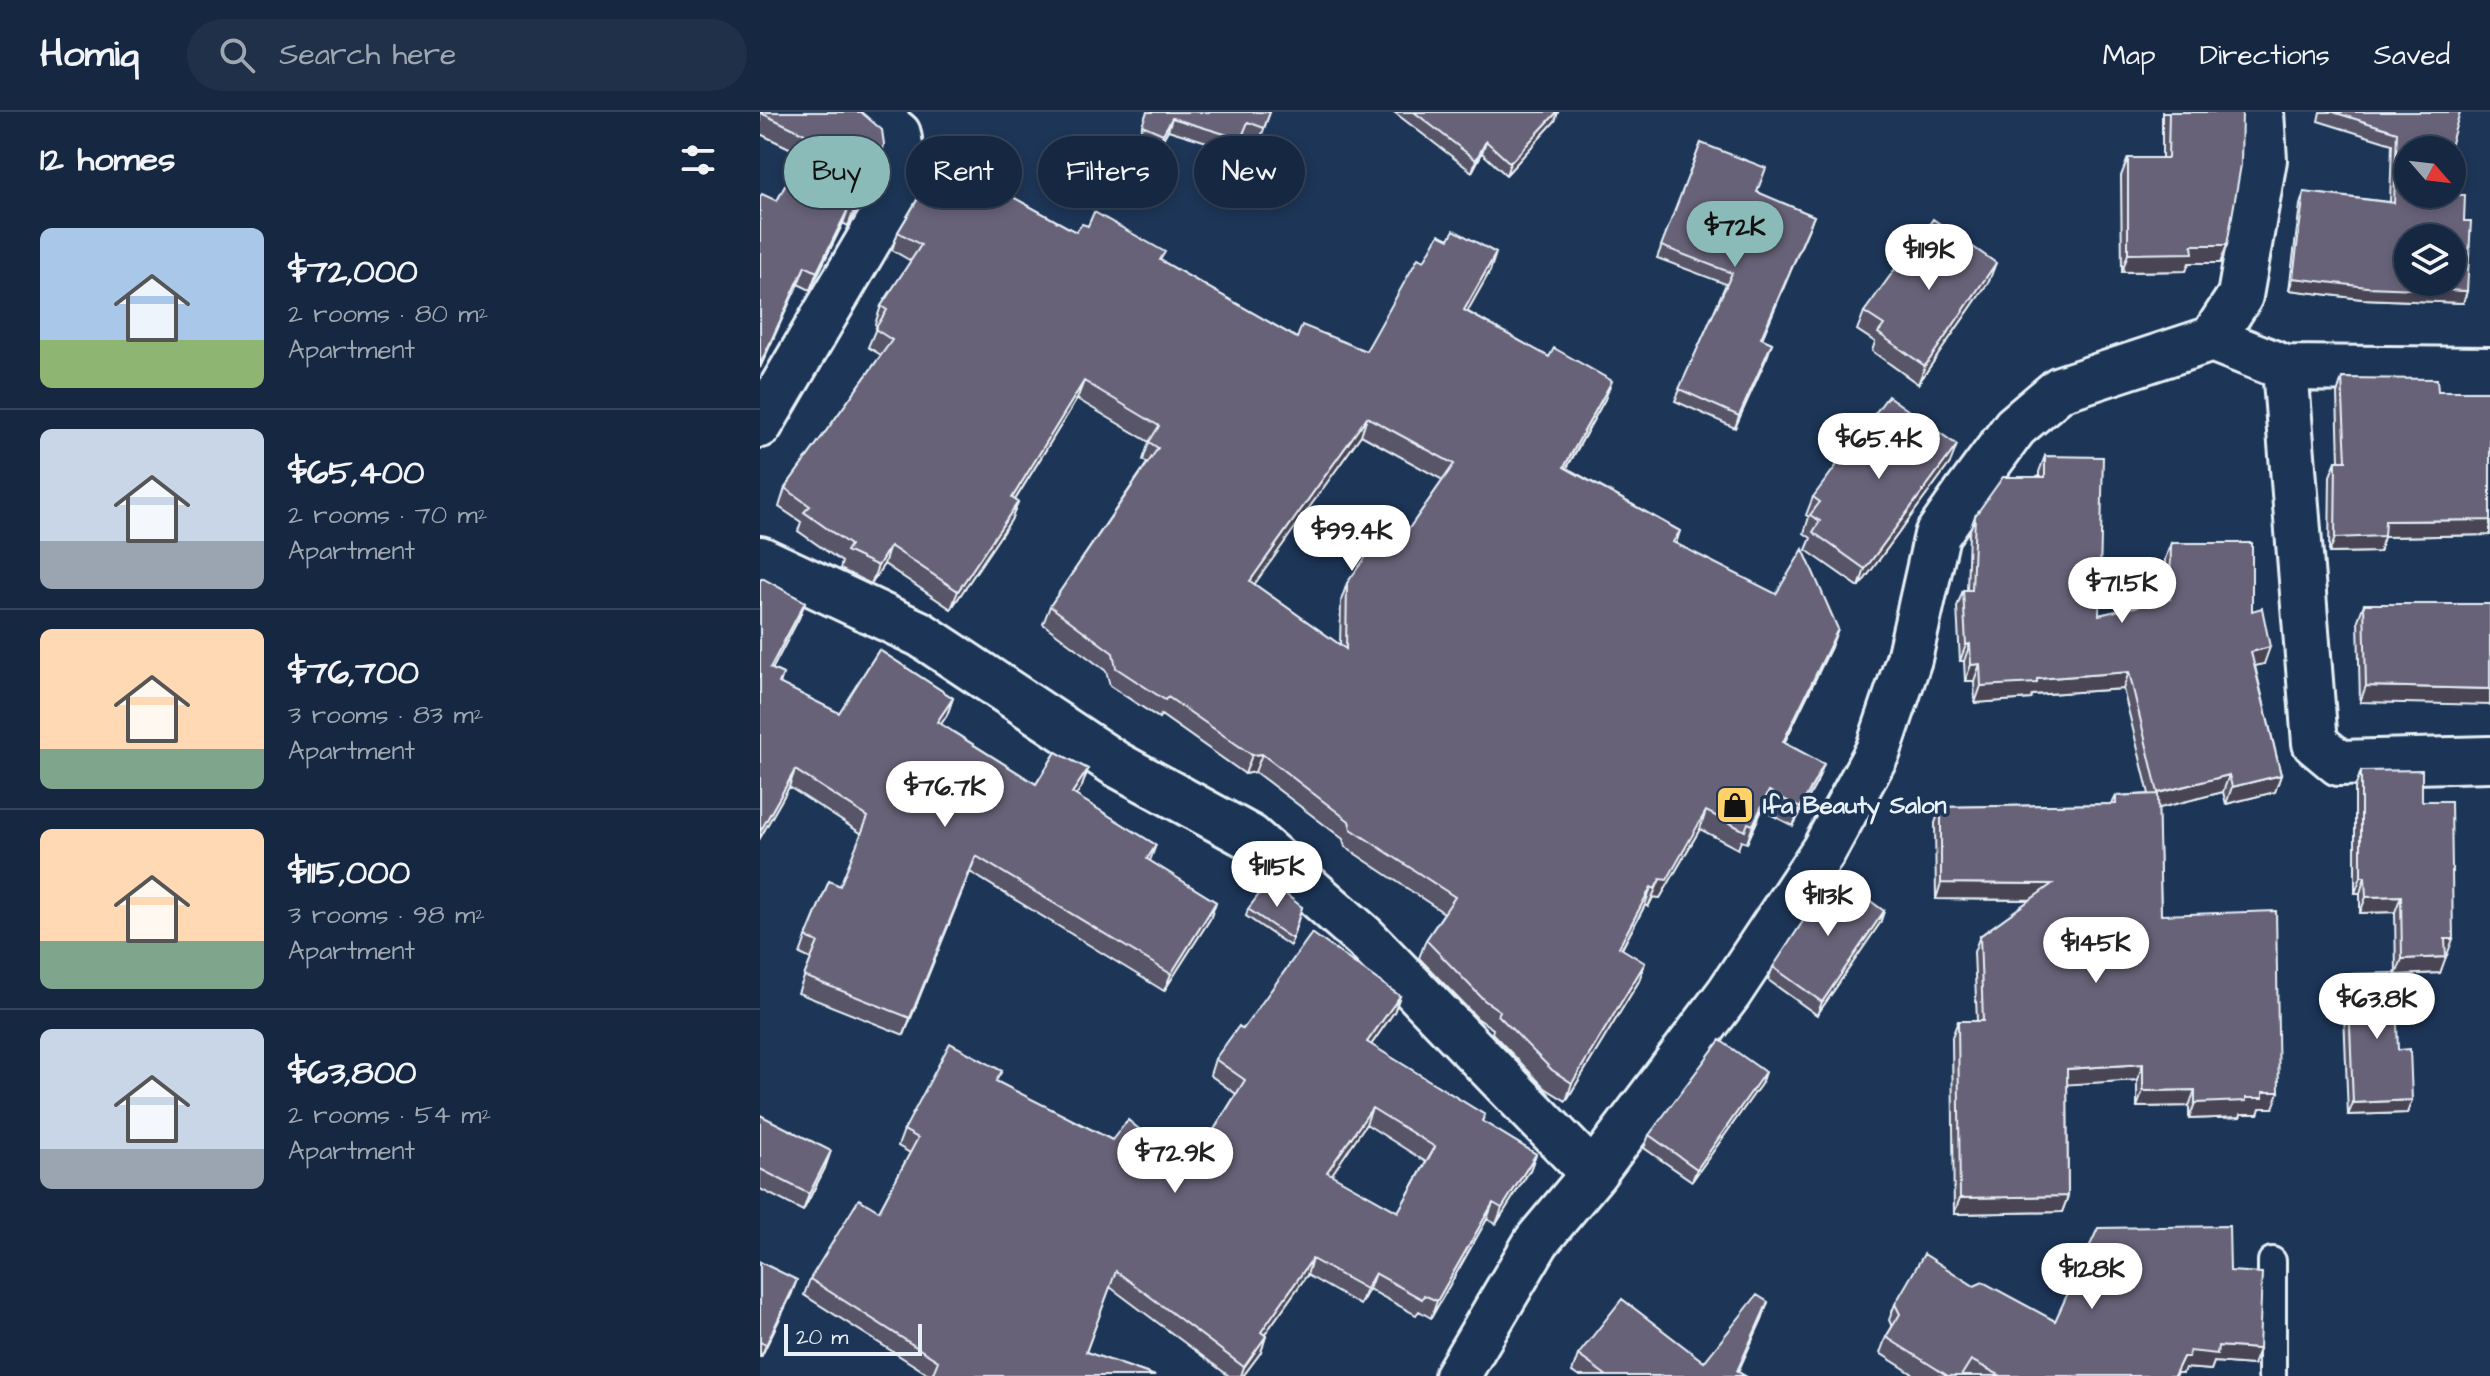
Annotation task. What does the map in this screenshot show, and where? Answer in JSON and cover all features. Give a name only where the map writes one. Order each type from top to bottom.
[{"type":"street","points":[[760,425],[902,177],[898,134],[871,112]]},
{"type":"street","points":[[1457,1376],[1537,1241],[1593,1174],[1729,993],[1824,850],[1878,751],[1909,659],[1937,535],[2006,438],[2060,389],[2212,339],[2240,296],[2264,160],[2261,112]]},
{"type":"street","points":[[2212,339],[2285,368],[2490,370]]},
{"type":"street","points":[[2285,368],[2315,743],[2339,763],[2490,759]]},
{"type":"street","points":[[760,559],[920,634],[1116,764],[1250,837],[1365,938],[1593,1174]]},
{"type":"lane","points":[[2272,1261],[2272,1376]]},
{"type":"building","points":[[861,112],[882,130],[883,136],[809,136],[763,114]]},
{"type":"building","points":[[1147,112],[1270,112],[1264,128],[1248,122],[1242,136],[1231,136],[1172,118],[1163,134],[1142,125]]},
{"type":"building","points":[[1414,112],[1557,112],[1510,163],[1486,141],[1476,160]]},
{"type":"building","points":[[2169,112],[2242,112],[2241,165],[2227,245],[2192,245],[2193,253],[2128,254],[2128,158],[2168,158]]},
{"type":"building","points":[[2333,112],[2460,112],[2453,136],[2397,136],[2397,132]]},
{"type":"building","points":[[1701,143],[1766,168],[1757,192],[1814,216],[1761,338],[1772,343],[1739,416],[1679,389],[1732,273],[1661,246]]},
{"type":"building","points":[[784,188],[784,208],[849,208],[817,272],[805,266],[760,365],[760,197],[762,194],[777,201]]},
{"type":"building","points":[[2304,192],[2394,203],[2394,208],[2464,208],[2464,221],[2471,221],[2467,291],[2466,224],[2394,224],[2394,288],[2293,278]]},
{"type":"building","points":[[1022,202],[1076,232],[1082,224],[1088,226],[1094,212],[1165,252],[1160,260],[1297,338],[1302,325],[1366,351],[1418,258],[1424,261],[1439,234],[1449,239],[1454,230],[1496,253],[1464,310],[1549,357],[1554,348],[1612,381],[1564,467],[1680,531],[1673,542],[1776,594],[1803,549],[1838,629],[1783,742],[1824,764],[1800,808],[1769,791],[1753,825],[1748,823],[1745,831],[1706,811],[1667,880],[1660,879],[1655,889],[1651,887],[1619,947],[1645,963],[1572,1083],[1552,1070],[1498,1015],[1500,1011],[1484,1000],[1426,940],[1455,897],[1351,829],[1349,821],[1262,754],[1252,755],[1168,697],[1165,700],[1116,668],[1113,653],[1050,606],[1158,448],[1149,442],[1159,426],[1084,381],[1012,498],[1018,502],[958,591],[890,546],[878,566],[846,551],[850,545],[804,512],[810,506],[785,488],[892,340],[875,329],[887,310],[881,306],[921,245],[898,232],[912,208],[1022,208]],"holes":[[[1367,417],[1454,464],[1399,543],[1383,533],[1347,583],[1346,649],[1250,581]]]},
{"type":"building","points":[[1933,219],[1996,263],[1925,366],[1878,333],[1884,325],[1864,312],[1895,269],[1898,271]]},
{"type":"building","points":[[2342,378],[2437,379],[2438,391],[2490,391],[2490,520],[2385,521],[2384,536],[2335,538],[2336,461],[2346,461]]},
{"type":"building","points":[[1888,396],[1957,445],[1865,569],[1813,532],[1820,521],[1810,515],[1820,502],[1813,497]]},
{"type":"building","points":[[2045,456],[2103,457],[2099,615],[2170,599],[2171,543],[2252,543],[2252,611],[2262,608],[2270,647],[2251,652],[2281,775],[2232,787],[2229,775],[2158,793],[2129,672],[1981,686],[1980,664],[1971,665],[1970,644],[1966,645],[1963,590],[1972,590],[1975,516],[2003,477],[2045,477]]},
{"type":"building","points":[[762,578],[805,602],[770,668],[783,674],[779,683],[839,713],[879,650],[953,698],[937,722],[1036,784],[1056,752],[1088,769],[1072,793],[1156,845],[1147,859],[1216,902],[1171,974],[976,856],[910,1018],[804,976],[818,942],[806,937],[829,881],[840,886],[868,817],[795,770],[760,832]]},
{"type":"building","points":[[2364,604],[2490,604],[2490,689],[2366,686]]},
{"type":"building","points":[[2422,770],[2422,801],[2451,801],[2453,939],[2445,939],[2446,957],[2402,959],[2401,896],[2366,897],[2365,877],[2361,877],[2361,771]]},
{"type":"building","points":[[2158,794],[2161,915],[2276,911],[2279,1092],[2263,1092],[2263,1098],[2246,1098],[2246,1101],[2195,1103],[2195,1090],[2143,1091],[2143,1064],[2067,1069],[2068,1196],[1960,1198],[1958,1021],[1983,1021],[1980,936],[2052,884],[1941,883],[1941,807],[2116,804],[2116,796]]},
{"type":"building","points":[[1834,874],[1884,911],[1822,1002],[1773,967]]},
{"type":"building","points":[[1269,881],[1302,907],[1292,939],[1248,909]]},
{"type":"building","points":[[1312,933],[1400,996],[1367,1042],[1485,1115],[1482,1121],[1536,1154],[1502,1208],[1493,1203],[1437,1301],[1424,1295],[1422,1299],[1375,1273],[1366,1289],[1312,1259],[1261,1332],[1266,1336],[1244,1367],[1116,1271],[1086,1352],[1155,1376],[932,1376],[938,1361],[810,1279],[859,1199],[879,1211],[918,1138],[904,1130],[950,1043],[1002,1071],[996,1081],[1112,1140],[1128,1120],[1189,1170],[1245,1080],[1215,1059],[1239,1026],[1243,1029]],"holes":[[[1372,1108],[1435,1147],[1398,1212],[1327,1172]]]},
{"type":"building","points":[[2395,973],[2398,1050],[2410,1049],[2412,1100],[2353,1103],[2348,974]]},
{"type":"building","points":[[1720,1040],[1765,1072],[1697,1169],[1649,1135]]},
{"type":"building","points":[[760,1115],[831,1151],[809,1194],[760,1169]]},
{"type":"building","points":[[2229,1226],[2230,1271],[2262,1273],[2259,1349],[2218,1346],[2217,1354],[2190,1351],[2189,1357],[2183,1357],[2174,1376],[2001,1376],[1971,1360],[1961,1376],[1948,1376],[1886,1337],[1900,1314],[1895,1304],[1924,1254],[1974,1286],[1983,1282],[2055,1321],[2098,1228]]},
{"type":"building","points":[[760,1262],[797,1280],[766,1345],[760,1342]]},
{"type":"building","points":[[1757,1295],[1768,1302],[1737,1371],[1745,1376],[1607,1376],[1578,1355],[1622,1299],[1704,1362]]},
{"type":"place","name":"Ifa Beauty Salon","points":[[1735,805]]}]
